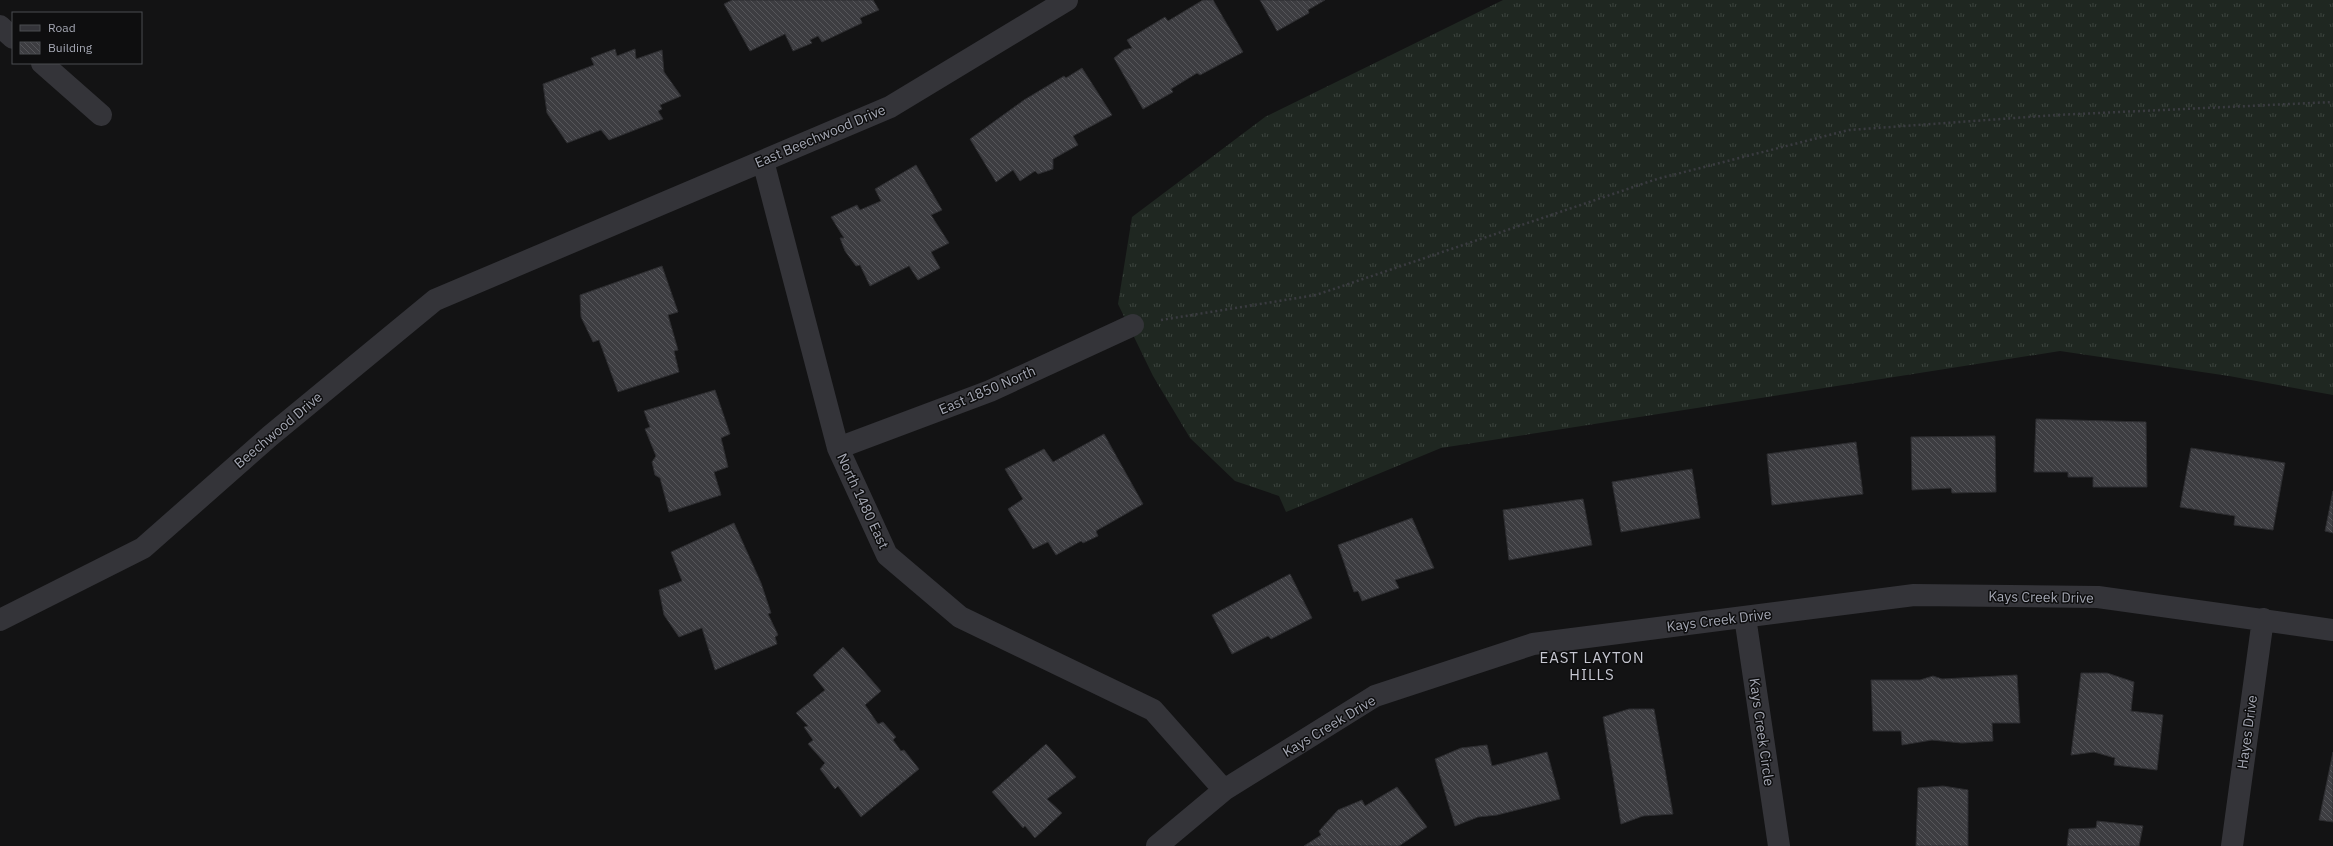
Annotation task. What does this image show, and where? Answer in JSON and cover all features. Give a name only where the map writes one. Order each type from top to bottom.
[{"type":"street","name":"East Beechwood Drive","points":[[560,246],[890,107],[1067,0]]},
{"type":"street","points":[[0,26],[12,37]]},
{"type":"street","points":[[43,64],[101,115]]},
{"type":"street","name":"North 1480 East","points":[[763,160],[838,448],[887,555],[960,617],[1154,710],[1224,790]]},
{"type":"street","name":"Beechwood Drive","points":[[0,620],[143,548],[270,436],[435,300],[560,246]]},
{"type":"street","name":"East 1850 North","points":[[838,448],[990,391],[1133,325]]},
{"type":"street","name":"Kays Creek Drive","points":[[1157,846],[1224,790],[1375,696],[1533,644],[1914,595],[2098,597],[2333,630]]},
{"type":"street","name":"Kays Creek Circle","points":[[1745,617],[1779,846]]},
{"type":"street","name":"Hayes Drive","points":[[2232,846],[2263,619]]},
{"type":"path","points":[[1133,325],[1316,295],[1656,179],[1849,130],[2056,115],[2333,102]]},
{"type":"green space","points":[[1503,0],[2333,0],[2333,395],[2229,376],[2060,351],[1441,448],[1286,512],[1279,496],[1235,481],[1190,438],[1153,376],[1118,304],[1132,217],[1265,117]]},
{"type":"building","points":[[732,0],[873,0],[879,10],[860,18],[862,23],[822,42],[818,36],[810,40],[812,43],[793,51],[785,34],[750,51],[724,4]]},
{"type":"building","points":[[1203,0],[1213,0],[1243,52],[1200,75],[1197,73],[1171,89],[1173,92],[1143,109],[1114,58],[1124,50],[1132,48],[1127,40],[1165,17],[1168,21]]},
{"type":"building","points":[[1260,0],[1325,0],[1308,10],[1309,13],[1277,31]]},
{"type":"building","points":[[615,49],[617,56],[635,49],[636,59],[662,50],[664,72],[681,96],[660,105],[662,109],[658,111],[663,119],[609,140],[601,130],[567,143],[547,113],[543,84],[594,65],[591,58]]},
{"type":"building","points":[[1082,68],[1112,115],[1073,136],[1078,145],[1053,159],[1053,169],[1038,174],[1035,171],[1020,181],[1013,170],[996,182],[970,139],[1024,100],[1064,76],[1066,78]]},
{"type":"building","points":[[916,165],[942,210],[931,215],[949,243],[931,252],[940,268],[918,280],[909,266],[870,286],[860,265],[856,266],[845,251],[840,238],[844,238],[831,217],[857,205],[860,210],[881,201],[875,189]]},
{"type":"building","points":[[662,266],[678,312],[668,315],[678,350],[674,351],[679,372],[618,392],[599,340],[593,342],[581,317],[580,295]]},
{"type":"building","points":[[715,390],[730,434],[721,438],[728,467],[714,472],[721,495],[669,512],[660,478],[655,475],[652,462],[656,456],[645,429],[650,427],[644,411]]},
{"type":"building","points":[[2036,419],[2146,422],[2147,487],[2093,487],[2093,477],[2068,477],[2068,472],[2034,472]]},
{"type":"building","points":[[1104,434],[1143,504],[1096,531],[1098,536],[1083,543],[1081,541],[1056,555],[1048,542],[1033,549],[1008,509],[1023,499],[1005,469],[1044,449],[1053,462]]},
{"type":"building","points":[[1995,436],[1996,492],[1952,493],[1951,488],[1912,490],[1911,437]]},
{"type":"building","points":[[1856,442],[1863,494],[1772,505],[1767,454]]},
{"type":"building","points":[[2191,448],[2285,463],[2273,530],[2234,525],[2235,516],[2180,507]]},
{"type":"building","points":[[1692,469],[1700,518],[1621,532],[1612,482]]},
{"type":"building","points":[[2333,491],[2333,533],[2325,531]]},
{"type":"building","points":[[1583,499],[1592,545],[1509,560],[1503,510]]},
{"type":"building","points":[[1412,518],[1434,568],[1395,580],[1399,588],[1362,601],[1358,591],[1354,592],[1338,545]]},
{"type":"building","points":[[734,523],[761,583],[771,613],[768,614],[778,635],[775,637],[777,644],[715,670],[702,628],[679,637],[664,615],[659,590],[682,581],[671,552]]},
{"type":"building","points":[[1290,574],[1312,618],[1271,639],[1268,636],[1232,654],[1212,615]]},
{"type":"building","points":[[843,647],[881,691],[865,705],[878,724],[883,722],[896,737],[893,740],[901,751],[904,750],[919,769],[861,817],[838,786],[835,789],[820,769],[825,763],[808,744],[813,740],[804,727],[808,726],[796,713],[825,690],[813,675]]},
{"type":"building","points":[[2081,673],[2107,673],[2134,682],[2131,711],[2163,715],[2157,770],[2114,765],[2115,758],[2094,752],[2071,755]]},
{"type":"building","points":[[2017,675],[2020,723],[1992,723],[1993,741],[1962,743],[1932,740],[1902,745],[1901,731],[1873,731],[1871,680],[1920,680],[1933,676],[1942,679]]},
{"type":"building","points":[[1629,709],[1654,709],[1673,814],[1643,816],[1621,824],[1603,717]]},
{"type":"building","points":[[1046,744],[1076,777],[1047,799],[1062,813],[1035,838],[1025,826],[1023,828],[992,792]]},
{"type":"building","points":[[1487,745],[1492,766],[1547,752],[1560,799],[1497,815],[1478,817],[1455,826],[1435,759],[1461,748]]},
{"type":"building","points":[[2333,752],[2333,822],[2319,820]]},
{"type":"building","points":[[1943,786],[1968,790],[1968,846],[1916,846],[1918,788]]},
{"type":"building","points":[[1397,787],[1427,827],[1399,846],[1304,846],[1321,835],[1319,831],[1338,810],[1362,800],[1365,806]]},
{"type":"building","points":[[2097,821],[2143,826],[2139,846],[2067,846],[2069,829],[2096,828]]},
{"type":"district","name":"EAST LAYTON HILLS","points":[[1592,666]]}]
